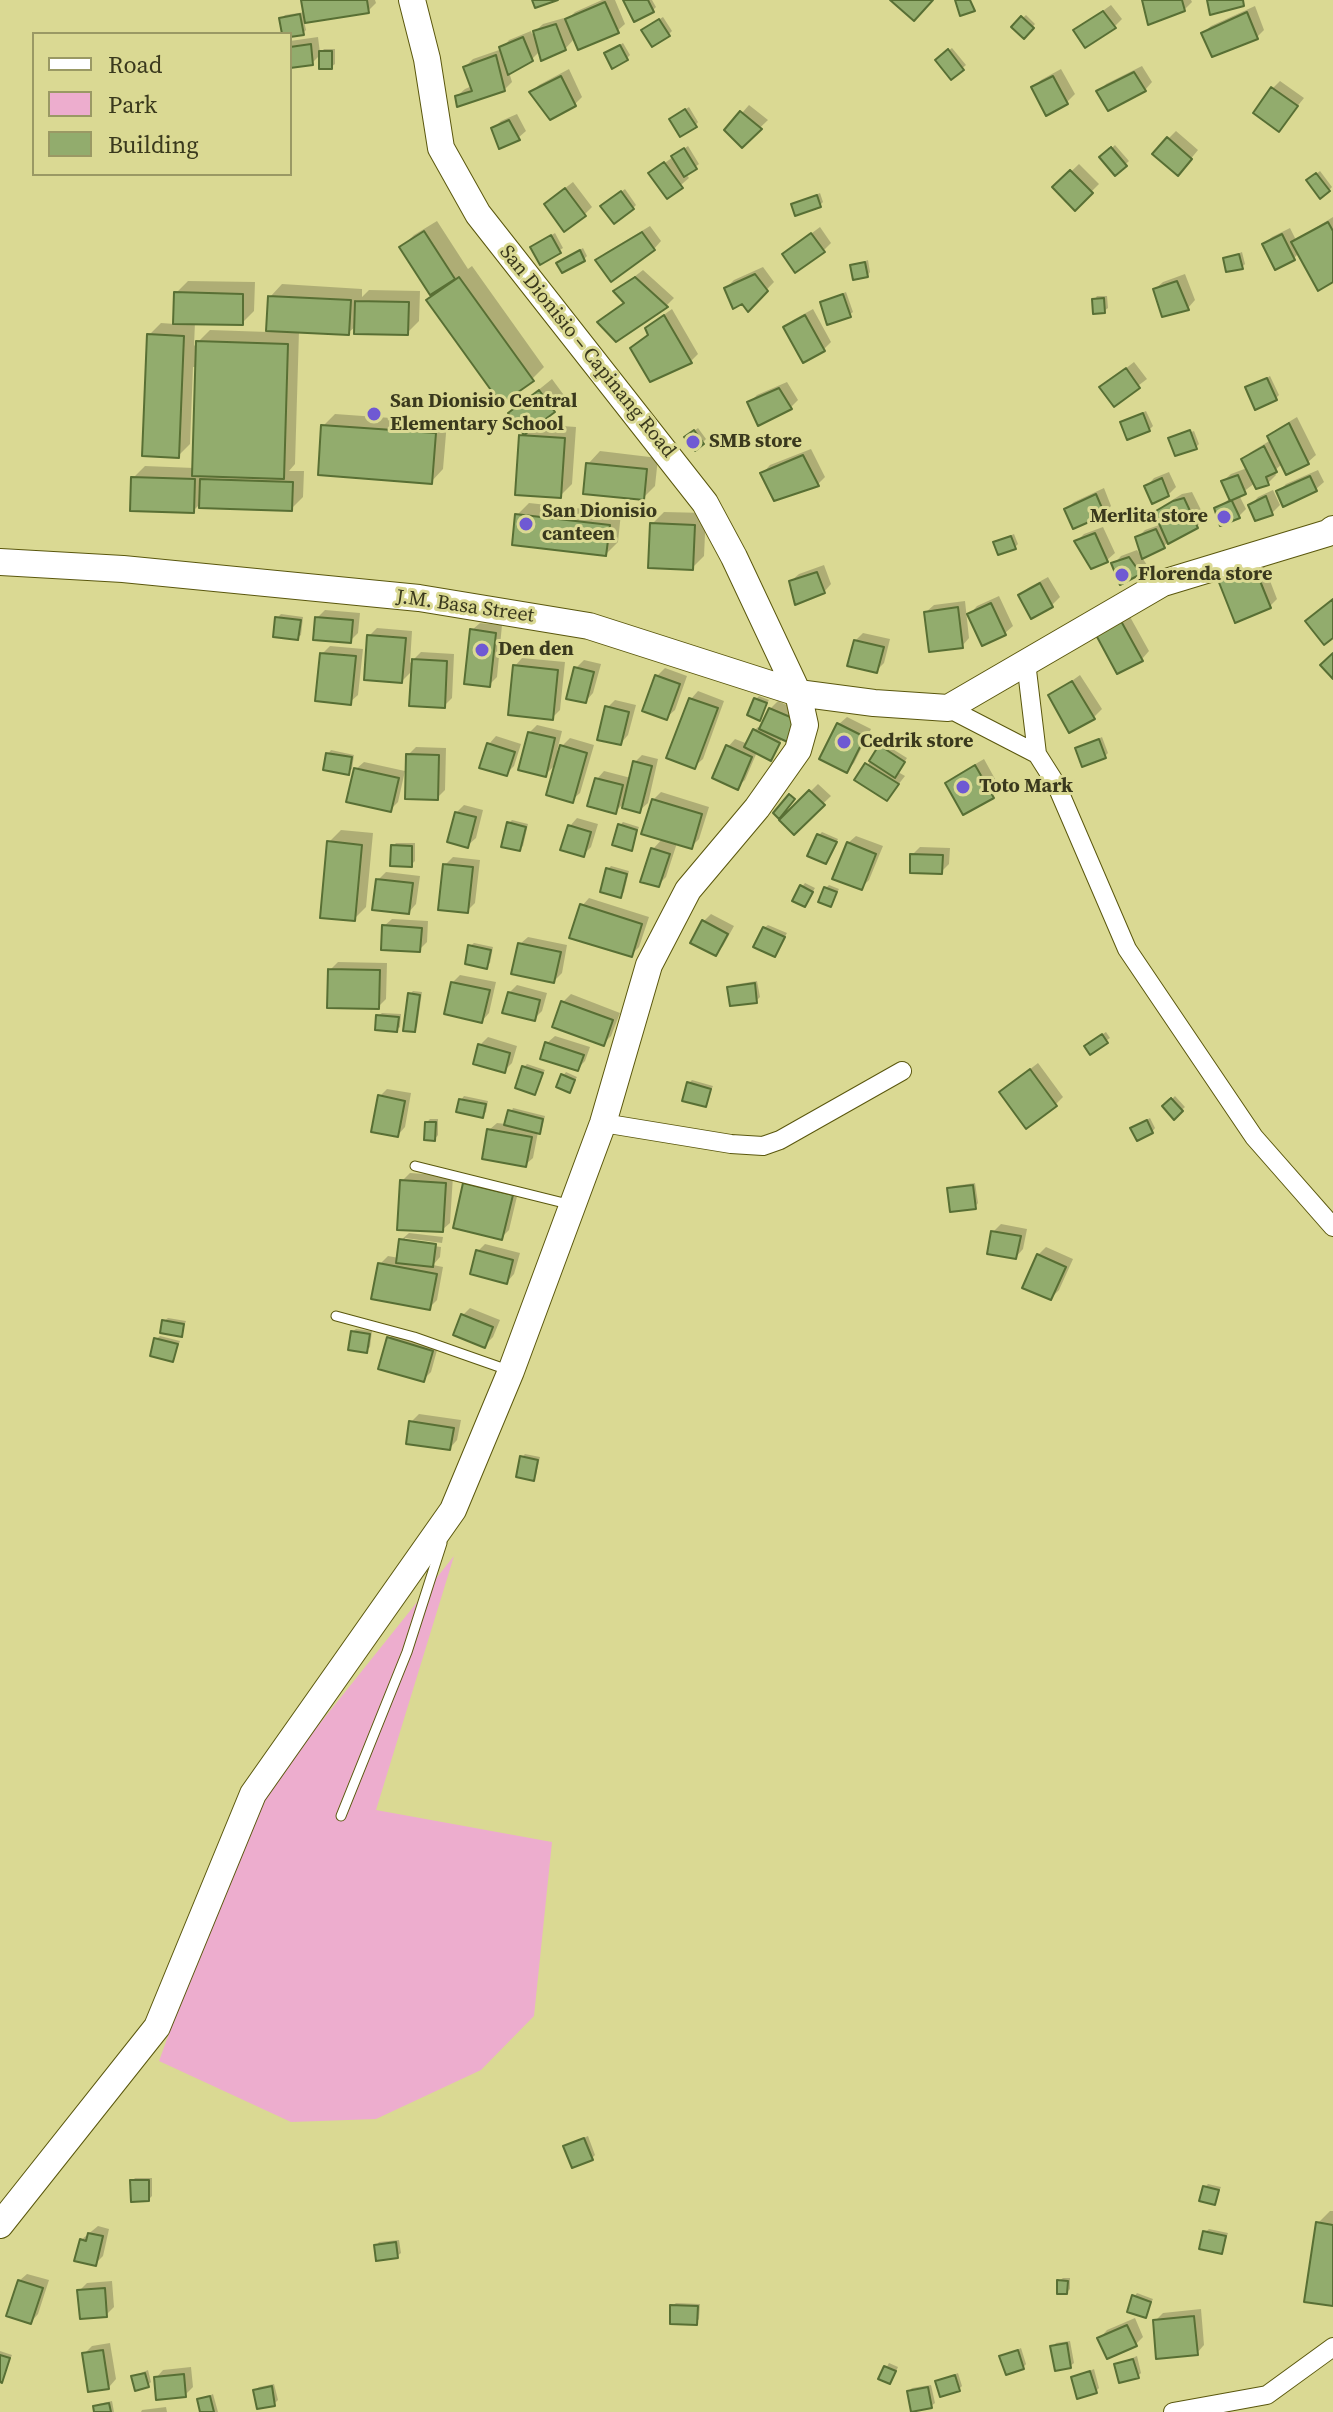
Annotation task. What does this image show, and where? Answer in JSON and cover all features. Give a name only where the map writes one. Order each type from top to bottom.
[{"type":"main road","name":"San Dionisio – Capinang Road","points":[[0,2225],[157,2027],[253,1794],[453,1510],[511,1371],[603,1123],[649,965],[688,890],[757,808],[798,750],[805,725],[798,693],[705,503],[478,214],[441,148],[427,59],[412,0]]},
{"type":"main road","points":[[948,708],[1163,583],[1331,533]]},
{"type":"main road","name":"J.M. Basa Street","points":[[0,562],[123,569],[419,598],[589,626],[798,693],[948,708]]},
{"type":"street","points":[[1026,662],[1037,754],[1056,784],[1127,949],[1254,1137],[1333,1227]]},
{"type":"street","points":[[948,708],[1037,754]]},
{"type":"street","points":[[603,1123],[731,1144],[763,1146],[780,1140],[902,1071]]},
{"type":"street","points":[[1173,2412],[1267,2395],[1333,2347]]},
{"type":"lane","points":[[415,1166],[572,1205]]},
{"type":"lane","points":[[336,1316],[414,1337],[511,1371]]},
{"type":"lane","points":[[341,1816],[407,1652],[453,1510]]},
{"type":"green space","points":[[454,1556],[376,1810],[552,1842],[534,2016],[481,2070],[376,2119],[291,2122],[159,2061],[244,1828],[263,1797]]},
{"type":"building","points":[[301,0],[367,0],[369,13],[305,23]]},
{"type":"building","points":[[532,0],[558,0],[535,8]]},
{"type":"building","points":[[623,0],[648,0],[654,12],[634,22]]},
{"type":"building","points":[[890,0],[933,0],[914,21]]},
{"type":"building","points":[[955,0],[970,0],[975,11],[960,16]]},
{"type":"building","points":[[1142,0],[1182,0],[1185,11],[1148,25]]},
{"type":"building","points":[[1207,0],[1243,0],[1244,6],[1210,15]]},
{"type":"building","points":[[605,2],[619,33],[578,50],[565,19]]},
{"type":"building","points":[[1103,11],[1116,28],[1085,48],[1073,30]]},
{"type":"building","points":[[1247,12],[1258,39],[1212,57],[1201,33]]},
{"type":"building","points":[[300,14],[304,35],[292,37],[292,32],[282,32],[279,18]]},
{"type":"building","points":[[1021,16],[1034,28],[1024,39],[1011,27]]},
{"type":"building","points":[[659,19],[670,36],[652,47],[641,30]]},
{"type":"building","points":[[556,24],[566,50],[541,61],[533,31]]},
{"type":"building","points":[[523,37],[533,61],[508,75],[499,47]]},
{"type":"building","points":[[311,44],[313,65],[292,68],[292,47]]},
{"type":"building","points":[[620,45],[628,60],[612,69],[604,53]]},
{"type":"building","points":[[948,49],[964,70],[951,80],[935,60]]},
{"type":"building","points":[[319,51],[332,51],[332,69],[319,69]]},
{"type":"building","points":[[496,55],[505,91],[457,107],[455,96],[472,91],[463,67]]},
{"type":"building","points":[[1134,72],[1146,91],[1108,111],[1096,91]]},
{"type":"building","points":[[561,76],[576,106],[550,120],[529,92]]},
{"type":"building","points":[[1053,76],[1068,104],[1046,116],[1031,87]]},
{"type":"building","points":[[1271,87],[1298,106],[1279,132],[1253,113]]},
{"type":"building","points":[[685,109],[697,127],[680,137],[669,119]]},
{"type":"building","points":[[740,111],[762,129],[742,148],[724,130]]},
{"type":"building","points":[[509,120],[520,140],[499,149],[491,128]]},
{"type":"building","points":[[1167,137],[1192,159],[1178,176],[1152,154]]},
{"type":"building","points":[[1111,147],[1127,166],[1115,176],[1099,157]]},
{"type":"building","points":[[684,148],[697,169],[684,177],[671,156]]},
{"type":"building","points":[[664,162],[683,188],[667,199],[648,173]]},
{"type":"building","points":[[1070,170],[1093,193],[1075,211],[1052,187]]},
{"type":"building","points":[[1316,173],[1330,191],[1320,199],[1306,180]]},
{"type":"building","points":[[565,188],[586,216],[564,232],[544,204]]},
{"type":"building","points":[[621,191],[634,209],[614,224],[600,206]]},
{"type":"building","points":[[817,195],[821,207],[795,216],[791,204]]},
{"type":"building","points":[[1328,222],[1333,231],[1333,282],[1318,291],[1291,242]]},
{"type":"building","points":[[424,231],[455,279],[430,295],[399,247]]},
{"type":"building","points":[[642,232],[655,250],[611,282],[595,260]]},
{"type":"building","points":[[811,233],[825,252],[795,273],[782,254]]},
{"type":"building","points":[[1282,234],[1295,260],[1275,270],[1262,244]]},
{"type":"building","points":[[551,235],[561,253],[540,265],[530,247]]},
{"type":"building","points":[[580,250],[585,261],[562,273],[556,263]]},
{"type":"building","points":[[1239,254],[1243,269],[1226,272],[1223,258]]},
{"type":"building","points":[[865,262],[868,277],[853,280],[850,265]]},
{"type":"building","points":[[755,274],[768,291],[748,312],[742,304],[733,309],[724,288]]},
{"type":"building","points":[[459,277],[534,381],[501,404],[426,300]]},
{"type":"building","points":[[635,277],[668,307],[616,342],[597,322],[624,303],[613,291]]},
{"type":"building","points":[[1177,281],[1189,310],[1162,317],[1153,289]]},
{"type":"building","points":[[174,292],[243,294],[243,325],[173,324]]},
{"type":"building","points":[[843,294],[851,317],[827,325],[820,302]]},
{"type":"building","points":[[268,296],[351,300],[349,335],[266,331]]},
{"type":"building","points":[[1104,298],[1105,313],[1093,314],[1092,299]]},
{"type":"building","points":[[355,301],[409,302],[408,335],[354,334]]},
{"type":"building","points":[[664,315],[692,363],[650,382],[630,348],[648,335],[645,328]]},
{"type":"building","points":[[805,315],[825,351],[803,363],[783,327]]},
{"type":"building","points":[[147,334],[184,336],[179,458],[142,456]]},
{"type":"building","points":[[196,341],[288,344],[284,479],[192,476]]},
{"type":"building","points":[[1126,368],[1140,388],[1114,407],[1099,387]]},
{"type":"building","points":[[1267,378],[1277,400],[1255,410],[1245,387]]},
{"type":"building","points":[[779,388],[792,409],[758,426],[747,402]]},
{"type":"building","points":[[539,390],[555,412],[524,435],[508,413]]},
{"type":"building","points":[[1143,413],[1150,431],[1127,440],[1120,422]]},
{"type":"building","points":[[1289,423],[1309,464],[1286,475],[1267,436]]},
{"type":"building","points":[[321,425],[436,433],[432,484],[318,475]]},
{"type":"building","points":[[694,430],[704,444],[695,451],[684,437]]},
{"type":"building","points":[[1190,430],[1197,449],[1175,456],[1168,438]]},
{"type":"building","points":[[519,435],[565,438],[561,498],[515,495]]},
{"type":"building","points":[[1264,446],[1277,472],[1266,477],[1269,485],[1256,489],[1241,459]]},
{"type":"building","points":[[803,455],[819,486],[774,501],[760,473]]},
{"type":"building","points":[[586,463],[647,469],[644,500],[583,494]]},
{"type":"building","points":[[1238,475],[1246,494],[1230,501],[1221,481]]},
{"type":"building","points":[[1310,476],[1317,491],[1283,507],[1276,491]]},
{"type":"building","points":[[131,477],[195,479],[194,513],[130,511]]},
{"type":"building","points":[[1162,478],[1169,496],[1152,504],[1144,486]]},
{"type":"building","points":[[200,479],[293,482],[292,511],[199,508]]},
{"type":"building","points":[[1096,494],[1105,515],[1073,529],[1064,509]]},
{"type":"building","points":[[1266,496],[1273,515],[1255,521],[1248,505]]},
{"type":"building","points":[[1184,498],[1198,528],[1168,544],[1154,512]]},
{"type":"building","points":[[1230,501],[1240,518],[1220,526],[1214,508]]},
{"type":"building","points":[[515,514],[610,525],[606,556],[512,545]]},
{"type":"building","points":[[650,523],[695,525],[693,570],[648,568]]},
{"type":"building","points":[[1156,529],[1165,548],[1142,559],[1135,537]]},
{"type":"building","points":[[1095,533],[1108,562],[1091,569],[1074,541]]},
{"type":"building","points":[[1011,536],[1016,549],[998,555],[993,542]]},
{"type":"building","points":[[1129,557],[1141,574],[1120,585],[1111,563]]},
{"type":"building","points":[[1254,566],[1271,608],[1235,623],[1218,580]]},
{"type":"building","points":[[817,572],[825,593],[795,605],[789,581]]},
{"type":"building","points":[[1040,583],[1053,607],[1031,619],[1018,595]]},
{"type":"building","points":[[1333,599],[1333,638],[1324,645],[1305,621]]},
{"type":"building","points":[[991,603],[1006,635],[982,646],[967,614]]},
{"type":"building","points":[[958,607],[963,648],[929,652],[924,612]]},
{"type":"building","points":[[275,617],[301,620],[298,640],[273,637]]},
{"type":"building","points":[[315,617],[353,620],[351,643],[313,640]]},
{"type":"building","points":[[1121,621],[1143,661],[1117,674],[1096,635]]},
{"type":"building","points":[[470,629],[496,633],[490,687],[464,684]]},
{"type":"building","points":[[367,635],[406,638],[402,683],[364,680]]},
{"type":"building","points":[[854,640],[884,647],[877,673],[847,666]]},
{"type":"building","points":[[320,653],[356,656],[351,705],[315,701]]},
{"type":"building","points":[[1333,653],[1333,679],[1320,665]]},
{"type":"building","points":[[412,659],[447,661],[445,708],[409,706]]},
{"type":"building","points":[[513,665],[558,670],[553,720],[508,715]]},
{"type":"building","points":[[574,667],[594,672],[586,703],[566,699]]},
{"type":"building","points":[[655,675],[680,684],[667,720],[642,711]]},
{"type":"building","points":[[1072,681],[1095,719],[1069,733],[1048,695]]},
{"type":"building","points":[[689,698],[718,708],[695,769],[666,758]]},
{"type":"building","points":[[754,698],[767,703],[760,721],[747,715]]},
{"type":"building","points":[[605,706],[629,712],[621,745],[597,740]]},
{"type":"building","points":[[769,708],[802,722],[792,744],[759,729]]},
{"type":"building","points":[[837,723],[865,737],[847,773],[819,759]]},
{"type":"building","points":[[753,729],[780,743],[771,761],[744,747]]},
{"type":"building","points":[[528,732],[555,738],[546,777],[518,770]]},
{"type":"building","points":[[1099,739],[1106,758],[1082,767],[1075,748]]},
{"type":"building","points":[[487,743],[515,752],[507,776],[479,768]]},
{"type":"building","points":[[560,745],[587,753],[573,803],[546,795]]},
{"type":"building","points":[[726,745],[752,757],[738,790],[712,778]]},
{"type":"building","points":[[879,745],[905,762],[895,778],[869,761]]},
{"type":"building","points":[[326,753],[352,757],[349,775],[323,770]]},
{"type":"building","points":[[406,754],[439,755],[438,800],[405,799]]},
{"type":"building","points":[[633,761],[652,766],[640,813],[622,808]]},
{"type":"building","points":[[865,763],[899,784],[887,801],[854,780]]},
{"type":"building","points":[[975,765],[994,798],[963,815],[945,783]]},
{"type":"building","points":[[354,768],[399,778],[391,812],[346,802]]},
{"type":"building","points":[[595,778],[623,785],[616,814],[587,806]]},
{"type":"building","points":[[809,790],[825,805],[794,835],[779,820]]},
{"type":"building","points":[[789,794],[795,799],[779,819],[773,813]]},
{"type":"building","points":[[652,799],[702,814],[692,849],[641,834]]},
{"type":"building","points":[[455,812],[476,817],[468,848],[447,842]]},
{"type":"building","points":[[507,822],[526,827],[520,851],[501,847]]},
{"type":"building","points":[[618,824],[637,830],[632,851],[612,845]]},
{"type":"building","points":[[568,825],[591,832],[584,857],[560,850]]},
{"type":"building","points":[[817,834],[837,842],[826,864],[807,856]]},
{"type":"building","points":[[327,841],[362,845],[355,921],[320,918]]},
{"type":"building","points":[[847,842],[876,854],[862,890],[832,879]]},
{"type":"building","points":[[391,845],[412,846],[412,867],[390,866]]},
{"type":"building","points":[[651,848],[670,854],[659,887],[640,882]]},
{"type":"building","points":[[910,854],[943,855],[942,874],[910,873]]},
{"type":"building","points":[[443,864],[473,867],[468,913],[438,910]]},
{"type":"building","points":[[606,868],[627,874],[621,898],[600,892]]},
{"type":"building","points":[[376,879],[413,883],[409,914],[372,910]]},
{"type":"building","points":[[800,885],[813,892],[805,907],[792,901]]},
{"type":"building","points":[[824,887],[837,892],[831,907],[818,902]]},
{"type":"building","points":[[580,904],[642,924],[632,957],[569,938]]},
{"type":"building","points":[[702,920],[728,934],[716,956],[690,943]]},
{"type":"building","points":[[382,925],[422,928],[420,952],[381,950]]},
{"type":"building","points":[[763,927],[785,937],[775,957],[753,947]]},
{"type":"building","points":[[518,943],[561,952],[554,983],[511,974]]},
{"type":"building","points":[[468,945],[491,950],[487,969],[465,964]]},
{"type":"building","points":[[328,969],[380,970],[379,1009],[327,1008]]},
{"type":"building","points":[[451,982],[490,990],[482,1023],[444,1014]]},
{"type":"building","points":[[755,983],[757,1003],[730,1006],[727,987]]},
{"type":"building","points":[[508,992],[540,1000],[535,1021],[502,1013]]},
{"type":"building","points":[[408,993],[420,995],[415,1032],[403,1031]]},
{"type":"building","points":[[561,1001],[613,1020],[604,1046],[552,1027]]},
{"type":"building","points":[[376,1015],[399,1017],[397,1032],[375,1030]]},
{"type":"building","points":[[1102,1034],[1108,1043],[1090,1055],[1084,1046]]},
{"type":"building","points":[[545,1042],[584,1055],[578,1071],[540,1059]]},
{"type":"building","points":[[478,1044],[510,1053],[505,1073],[473,1064]]},
{"type":"building","points":[[522,1066],[543,1073],[535,1095],[515,1088]]},
{"type":"building","points":[[1030,1069],[1057,1106],[1026,1129],[999,1092]]},
{"type":"building","points":[[561,1074],[575,1080],[570,1093],[556,1087]]},
{"type":"building","points":[[687,1082],[711,1089],[706,1107],[682,1101]]},
{"type":"building","points":[[378,1095],[405,1101],[398,1137],[371,1132]]},
{"type":"building","points":[[1171,1098],[1183,1111],[1174,1120],[1162,1106]]},
{"type":"building","points":[[459,1099],[486,1104],[483,1118],[456,1112]]},
{"type":"building","points":[[508,1110],[543,1119],[540,1134],[504,1125]]},
{"type":"building","points":[[1147,1120],[1153,1133],[1137,1141],[1130,1128]]},
{"type":"building","points":[[425,1122],[436,1122],[435,1141],[424,1140]]},
{"type":"building","points":[[487,1129],[532,1137],[526,1167],[482,1159]]},
{"type":"building","points":[[400,1180],[446,1183],[443,1232],[397,1230]]},
{"type":"building","points":[[463,1183],[513,1195],[502,1240],[453,1228]]},
{"type":"building","points":[[973,1185],[976,1209],[950,1212],[947,1188]]},
{"type":"building","points":[[991,1231],[1021,1236],[1016,1259],[987,1254]]},
{"type":"building","points":[[399,1239],[436,1244],[433,1267],[396,1263]]},
{"type":"building","points":[[476,1250],[513,1260],[507,1284],[470,1274]]},
{"type":"building","points":[[1037,1254],[1066,1267],[1051,1300],[1022,1288]]},
{"type":"building","points":[[378,1263],[437,1274],[430,1310],[371,1299]]},
{"type":"building","points":[[461,1314],[493,1327],[485,1348],[453,1335]]},
{"type":"building","points":[[162,1320],[184,1324],[182,1337],[160,1333]]},
{"type":"building","points":[[351,1331],[370,1334],[367,1353],[348,1350]]},
{"type":"building","points":[[387,1337],[433,1351],[424,1382],[378,1369]]},
{"type":"building","points":[[154,1338],[178,1344],[173,1362],[150,1356]]},
{"type":"building","points":[[409,1421],[454,1428],[450,1450],[406,1444]]},
{"type":"building","points":[[520,1456],[538,1460],[534,1481],[516,1477]]},
{"type":"building","points":[[584,2138],[593,2160],[572,2168],[563,2146]]},
{"type":"building","points":[[130,2180],[149,2180],[149,2201],[131,2202]]},
{"type":"building","points":[[1203,2186],[1219,2190],[1215,2205],[1199,2201]]},
{"type":"building","points":[[1316,2222],[1333,2225],[1333,2306],[1304,2302]]},
{"type":"building","points":[[1203,2231],[1226,2236],[1222,2254],[1199,2249]]},
{"type":"building","points":[[88,2233],[103,2236],[96,2266],[74,2261],[80,2239],[86,2241]]},
{"type":"building","points":[[396,2242],[398,2258],[376,2261],[374,2245]]},
{"type":"building","points":[[18,2280],[43,2288],[31,2324],[6,2316]]},
{"type":"building","points":[[1057,2280],[1068,2281],[1067,2294],[1057,2294]]},
{"type":"building","points":[[105,2288],[107,2317],[80,2319],[77,2290]]},
{"type":"building","points":[[1132,2295],[1151,2302],[1146,2318],[1127,2312]]},
{"type":"building","points":[[670,2305],[698,2306],[697,2325],[670,2324]]},
{"type":"building","points":[[1194,2316],[1198,2355],[1156,2359],[1153,2320]]},
{"type":"building","points":[[1127,2325],[1137,2346],[1107,2359],[1097,2338]]},
{"type":"building","points":[[1067,2343],[1071,2368],[1055,2371],[1050,2346]]},
{"type":"building","points":[[103,2350],[109,2389],[88,2392],[82,2353]]},
{"type":"building","points":[[1018,2350],[1024,2369],[1006,2375],[999,2356]]},
{"type":"building","points":[[0,2355],[10,2358],[2,2383],[0,2382]]},
{"type":"building","points":[[1133,2359],[1139,2378],[1119,2383],[1114,2364]]},
{"type":"building","points":[[884,2366],[896,2371],[890,2384],[878,2379]]},
{"type":"building","points":[[1090,2371],[1097,2393],[1077,2399],[1071,2377]]},
{"type":"building","points":[[145,2373],[149,2387],[135,2391],[131,2376]]},
{"type":"building","points":[[184,2374],[186,2397],[156,2400],[154,2377]]},
{"type":"building","points":[[955,2375],[960,2391],[940,2397],[935,2381]]},
{"type":"building","points":[[272,2386],[275,2406],[257,2409],[253,2390]]},
{"type":"building","points":[[928,2387],[932,2408],[911,2412],[907,2391]]},
{"type":"building","points":[[210,2396],[214,2412],[200,2412],[197,2399]]},
{"type":"building","points":[[109,2403],[111,2412],[94,2412],[93,2406]]},
{"type":"place","name":"San Dionisio Central Elementary School","points":[[374,414]]},
{"type":"place","name":"SMB store","points":[[693,442]]},
{"type":"place","name":"Merlita store","points":[[1224,517]]},
{"type":"place","name":"San Dionisio canteen","points":[[526,524]]},
{"type":"place","name":"Florenda store","points":[[1122,575]]},
{"type":"place","name":"Den den","points":[[482,650]]},
{"type":"place","name":"Cedrik store","points":[[844,742]]},
{"type":"place","name":"Toto Mark","points":[[963,787]]}]
